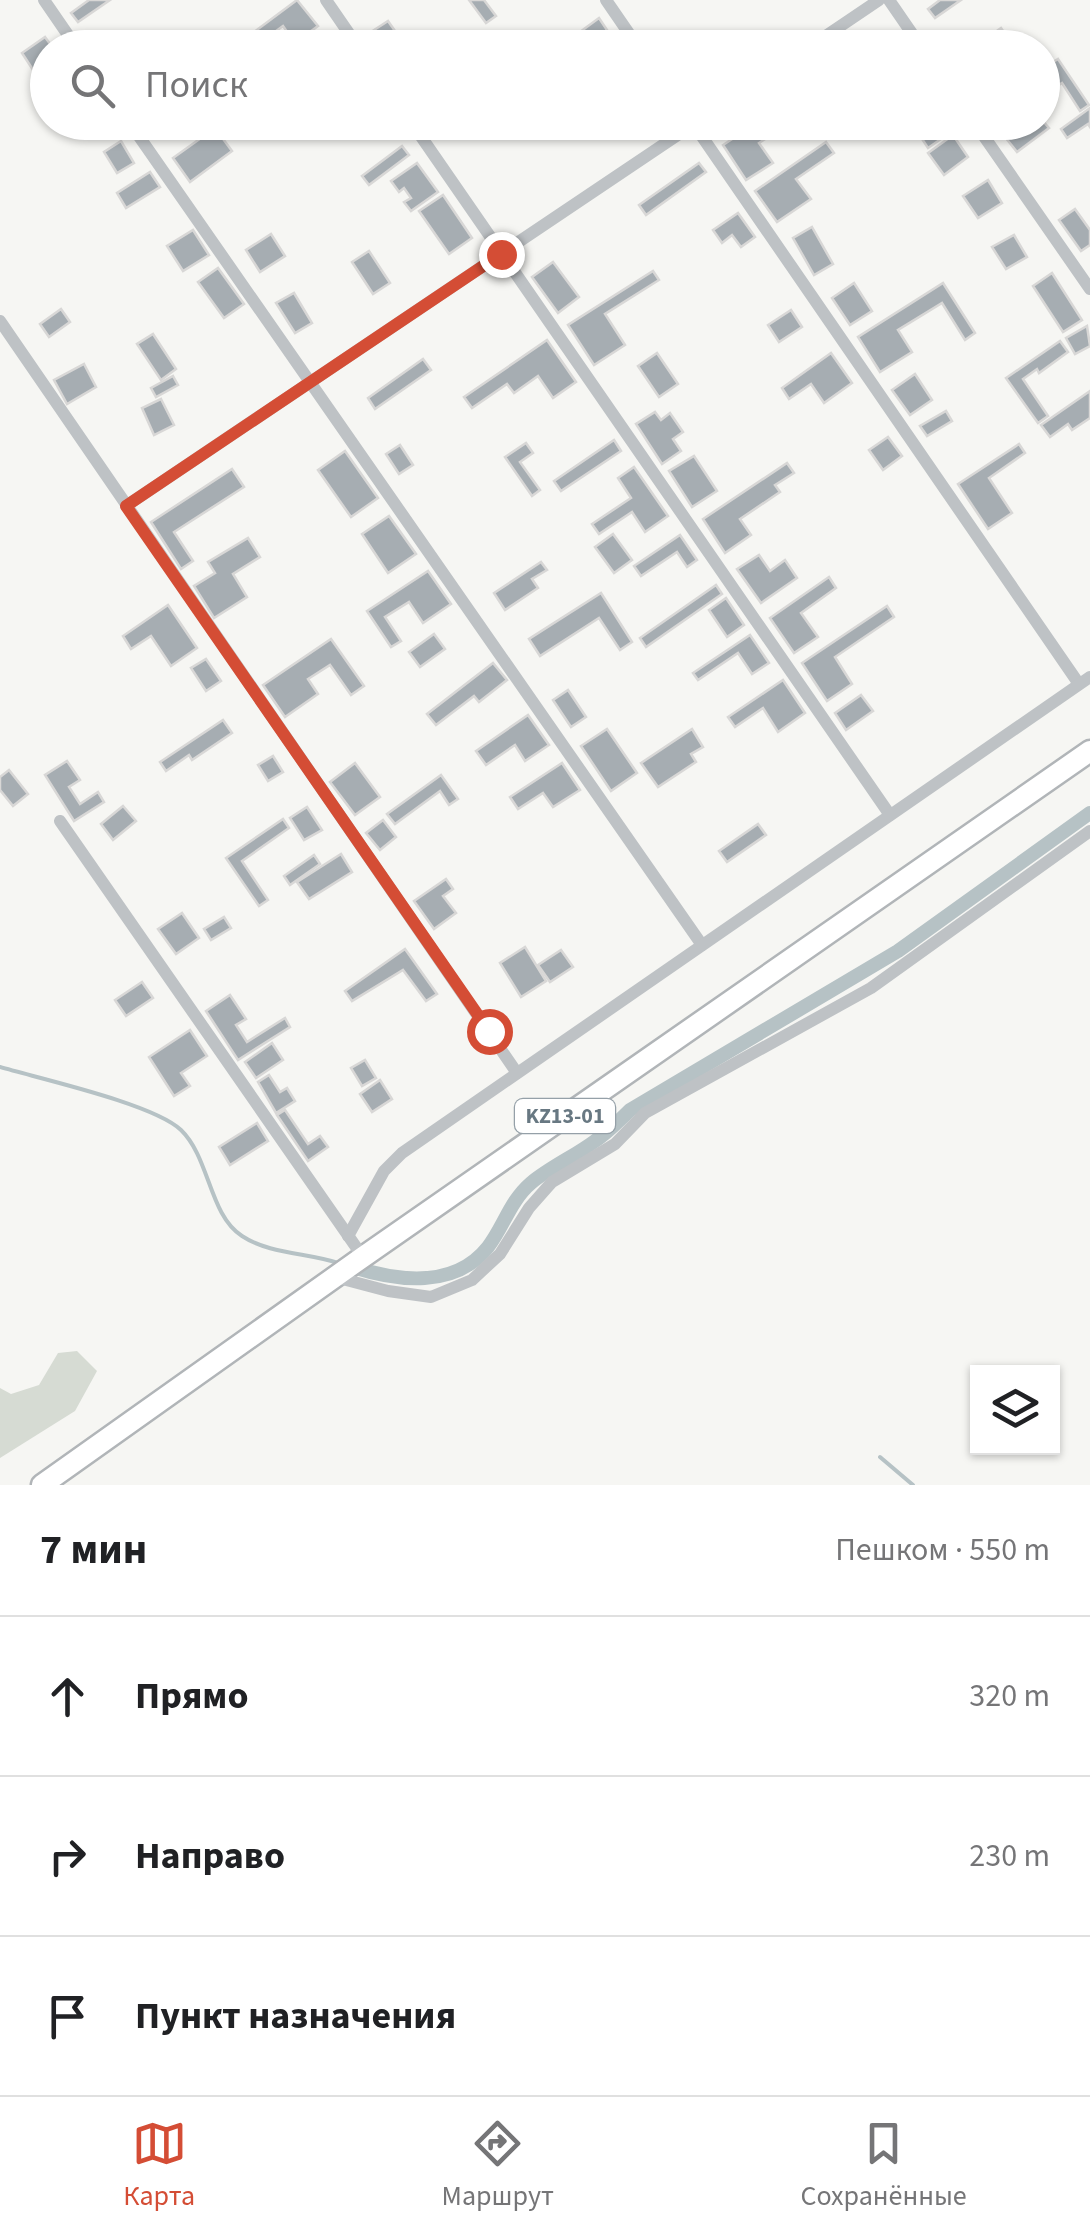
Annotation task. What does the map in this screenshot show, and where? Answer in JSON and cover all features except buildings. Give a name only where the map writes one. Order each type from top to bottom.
[{"type":"highway","name":"KZ13-01","points":[[42,1485],[1090,751]]},
{"type":"street","points":[[44,0],[65,30]]},
{"type":"street","points":[[326,0],[346,30]]},
{"type":"street","points":[[606,0],[627,30]]},
{"type":"street","points":[[835,30],[879,0]]},
{"type":"street","points":[[889,0],[910,30]]},
{"type":"street","points":[[142,140],[702,946]]},
{"type":"street","points":[[422,140],[890,815]]},
{"type":"street","points":[[126,506],[669,140]]},
{"type":"street","points":[[348,1236],[384,1171],[402,1153],[1085,680],[706,140]]},
{"type":"street","points":[[987,140],[1090,289]]},
{"type":"street","points":[[0,320],[518,1073]]},
{"type":"street","points":[[60,821],[363,1257]]},
{"type":"street","points":[[335,1277],[430,1297],[472,1280],[500,1254],[529,1208],[552,1182],[614,1144],[645,1114],[871,988],[1090,831]]},
{"type":"shaded area","points":[[77,1351],[97,1371],[75,1411],[0,1458],[0,1388],[11,1394],[39,1385],[58,1353]]},
{"type":"waterway","points":[[353,1267],[406,1278],[459,1270],[488,1247],[531,1183],[600,1138],[630,1110],[898,951],[1090,813]]},
{"type":"waterway","points":[[0,1067],[123,1102],[167,1120],[191,1142],[231,1227],[264,1246],[338,1263]]},
{"type":"waterway","points":[[880,1457],[913,1485]]},
{"type":"route","points":[[489,1031],[126,506],[501,254]]}]
